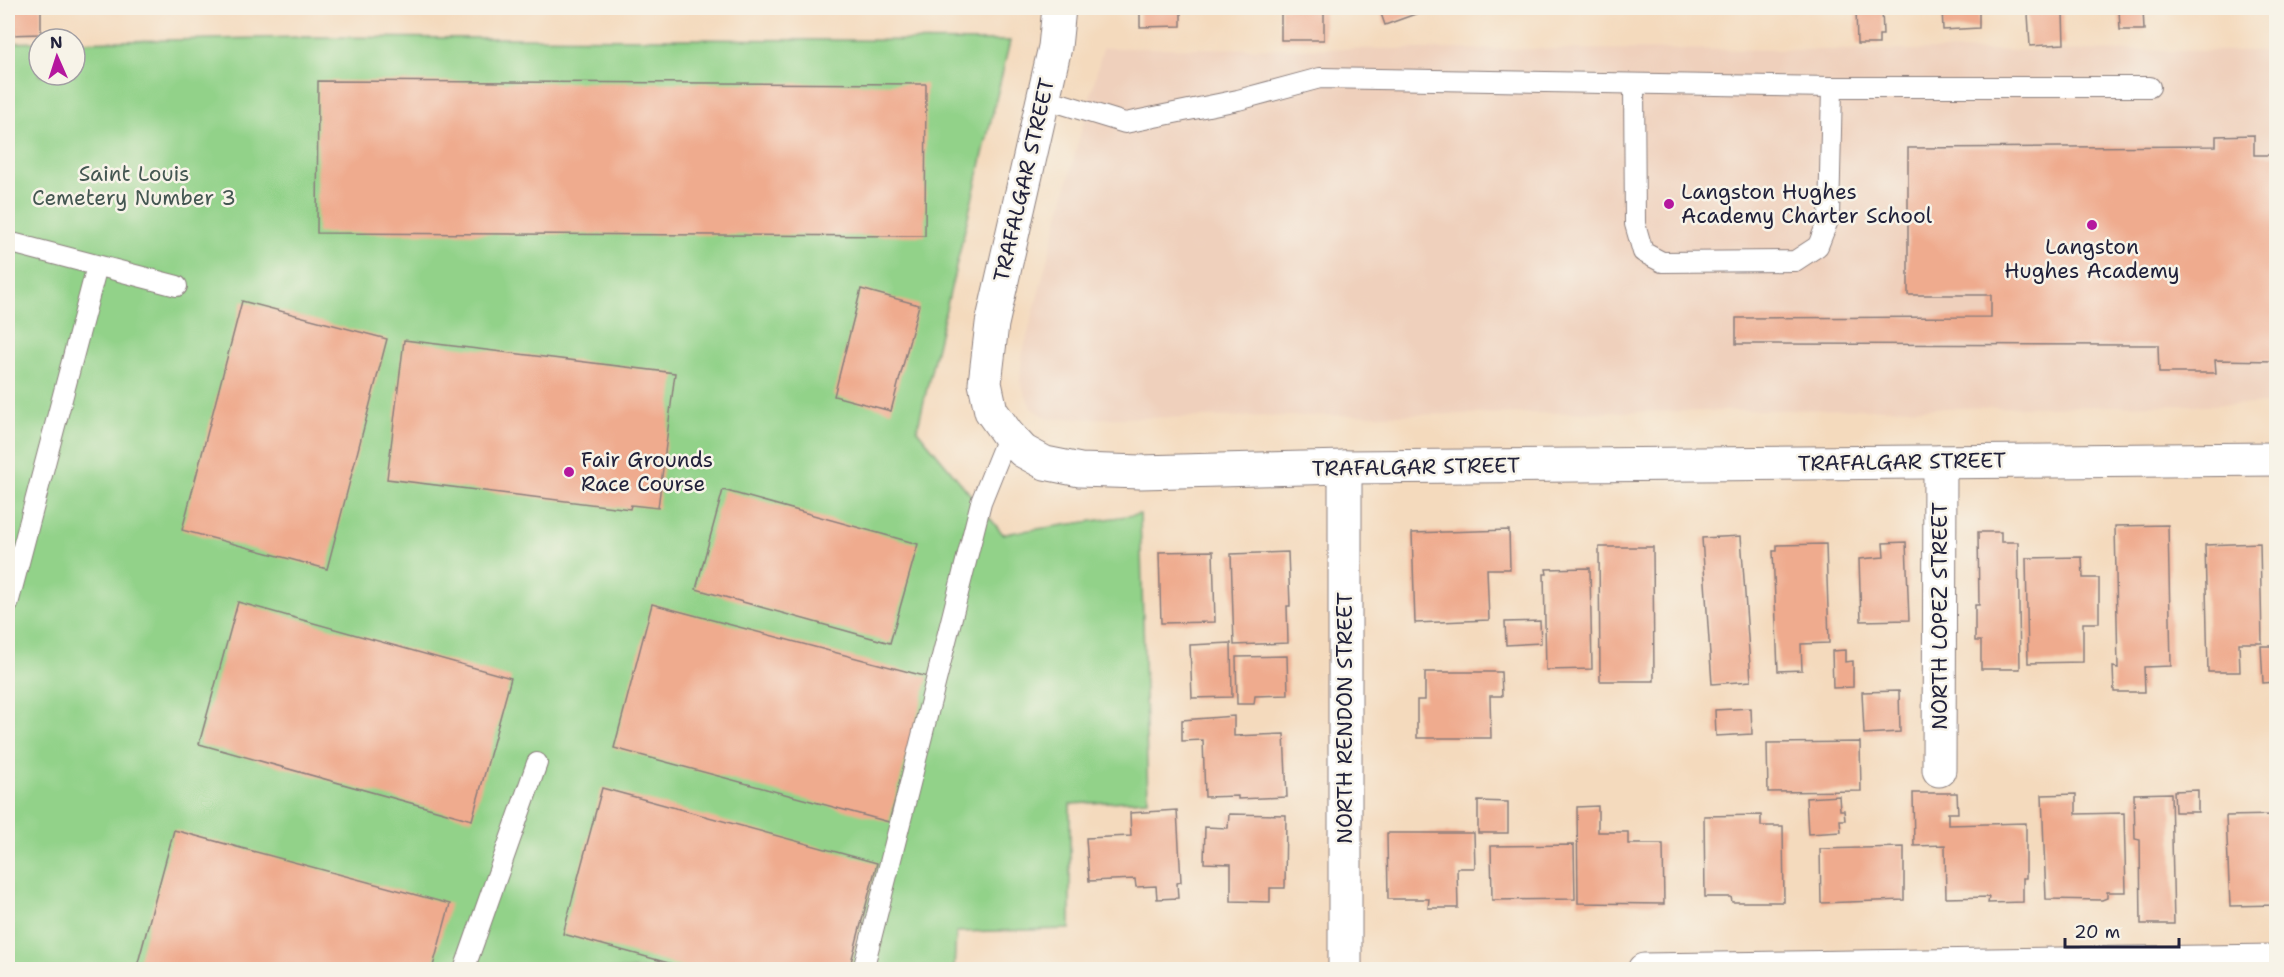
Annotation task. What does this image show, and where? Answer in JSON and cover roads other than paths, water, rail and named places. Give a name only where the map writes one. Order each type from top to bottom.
[{"type":"street","name":"TRAFALGAR STREET","points":[[1059,8],[1054,47],[992,324],[985,383],[991,411],[1008,435],[1023,451],[1045,463],[1080,470],[1140,472],[1345,467],[2277,459]]},
{"type":"street","name":"NORTH LOPEZ STREET","points":[[1939,770],[1940,462]]},
{"type":"street","name":"NORTH RENDON STREET","points":[[1345,467],[1345,969]]},
{"type":"street","points":[[1644,969],[2277,961]]},
{"type":"lane","points":[[1043,98],[1125,123],[1238,100],[1320,78],[1832,87],[2150,87]]},
{"type":"lane","points":[[1634,84],[1635,224],[1643,252],[1662,262],[1795,261],[1818,246],[1828,218],[1832,87]]},
{"type":"lane","points":[[8,242],[177,286]]},
{"type":"lane","points":[[8,604],[97,266]]},
{"type":"lane","points":[[863,969],[981,502],[1008,435]]},
{"type":"lane","points":[[464,969],[537,764]]},
{"type":"place","name":"Langston Hughes Academy Charter School","points":[[1669,204]]},
{"type":"place","name":"Langston Hughes Academy","points":[[2092,225]]},
{"type":"place","name":"Fair Grounds Race Course","points":[[569,472]]},
{"type":"park label","name":"Saint Louis Cemetery Number 3","points":[[134,186]]}]
